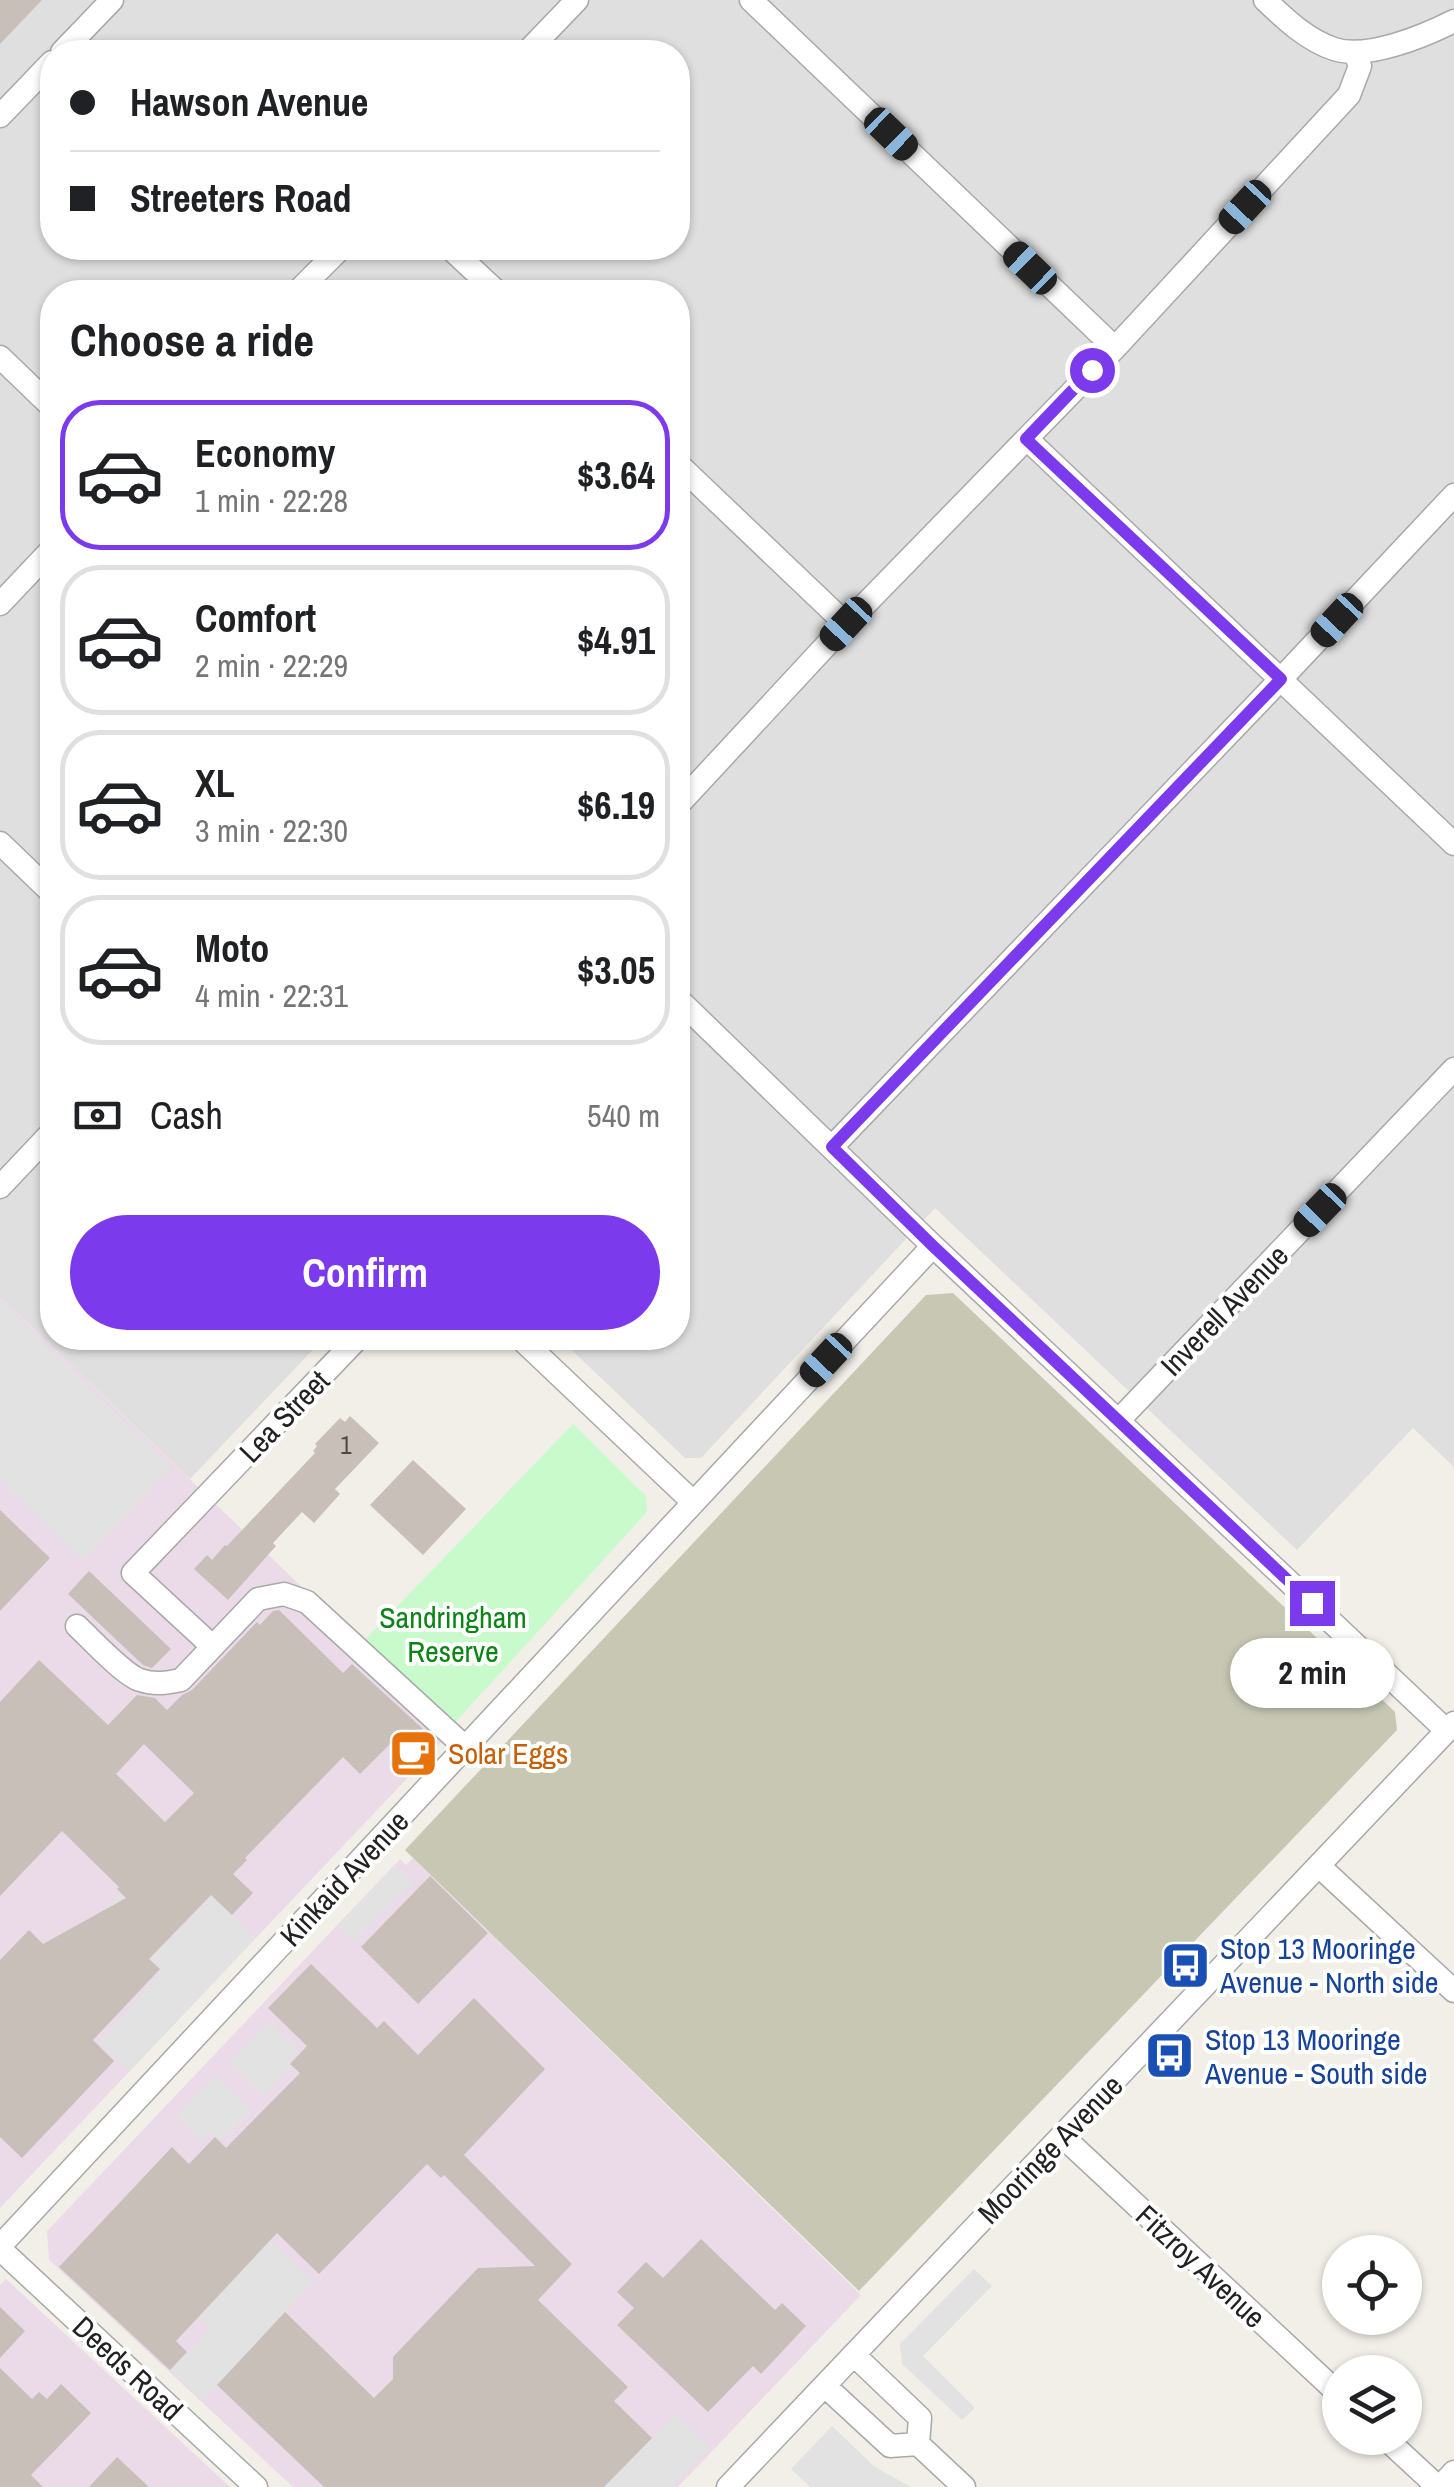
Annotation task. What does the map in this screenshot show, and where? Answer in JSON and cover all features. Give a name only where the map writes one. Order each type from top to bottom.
[{"type":"street","points":[[74,40],[112,0]]},
{"type":"street","points":[[539,40],[577,0]]},
{"type":"street","points":[[751,0],[1114,348]]},
{"type":"street","points":[[1264,0],[1296,29],[1334,49],[1356,53],[1420,38],[1454,21]]},
{"type":"street","points":[[690,792],[846,624],[1114,348],[1349,95],[1360,66],[1356,53]]},
{"type":"street","points":[[0,116],[40,74]]},
{"type":"street","points":[[309,280],[328,260]]},
{"type":"street","points":[[463,260],[484,280]]},
{"type":"street","points":[[0,357],[40,396]]},
{"type":"street","points":[[1026,439],[1454,844]]},
{"type":"street","points":[[690,475],[846,624]]},
{"type":"street","points":[[832,1147],[1454,495]]},
{"type":"street","points":[[0,604],[40,562]]},
{"type":"street","points":[[0,844],[40,882]]},
{"type":"street","points":[[690,1011],[933,1246],[1449,1733]]},
{"type":"street","name":"Inverell Avenue","points":[[1118,1421],[1454,1069]]},
{"type":"street","points":[[0,1187],[40,1145]]},
{"type":"street","name":"Kinkaid Avenue","points":[[0,2248],[933,1246]]},
{"type":"street","name":"Lea Street","points":[[212,1646],[134,1573],[347,1350]]},
{"type":"street","points":[[533,1350],[693,1502]]},
{"type":"street","points":[[76,1626],[135,1679],[154,1683],[181,1680],[258,1599],[270,1594],[296,1596],[466,1748]]},
{"type":"street","name":"Mooringe Avenue","points":[[728,2487],[1449,1733]]},
{"type":"street","points":[[1318,1866],[1454,1992]]},
{"type":"street","name":"Fitzroy Avenue","points":[[1062,2136],[1322,2379]]},
{"type":"street","name":"Deeds Road","points":[[0,2248],[256,2487]]},
{"type":"street","points":[[854,2355],[920,2418],[918,2444]]},
{"type":"street","points":[[825,2386],[890,2446],[918,2444],[964,2487]]},
{"type":"street","points":[[1404,2455],[1439,2487],[1454,2472]]},
{"type":"shaded area","points":[[0,0],[1454,0],[1454,1467],[1413,1428],[1297,1550],[935,1208],[701,1458],[685,1458],[572,1350],[690,1350],[690,280],[40,280],[40,1335],[0,1297]]},
{"type":"shaded area","points":[[953,1293],[1395,1712],[1397,1730],[859,2291],[405,1850],[926,1295]]},
{"type":"shaded area","points":[[0,1297],[40,1335],[40,1350],[55,1350],[452,1731],[0,2208]]},
{"type":"shaded area","points":[[0,1301],[40,1340],[40,1350],[50,1350],[172,1468],[83,1560],[0,1481]]},
{"type":"shaded area","points":[[55,1350],[313,1350],[190,1479]]},
{"type":"shaded area","points":[[413,1858],[861,2295],[678,2487],[293,2487],[49,2260],[47,2231],[400,1859],[406,1865]]},
{"type":"shaded area","points":[[395,1866],[413,1883],[355,1942],[337,1925]]},
{"type":"shaded area","points":[[119,1892],[170,1941],[211,1897],[256,1938],[129,2072],[98,2042],[163,1970],[102,1911]]},
{"type":"shaded area","points":[[270,2022],[299,2049],[288,2061],[293,2067],[263,2096],[229,2063]]},
{"type":"shaded area","points":[[215,2076],[251,2111],[220,2141],[211,2133],[202,2141],[177,2116]]},
{"type":"shaded area","points":[[270,2240],[314,2281],[203,2401],[171,2370],[209,2329],[198,2317]]},
{"type":"shaded area","points":[[974,2269],[992,2286],[923,2356],[975,2408],[962,2420],[902,2364],[900,2344]]},
{"type":"shaded area","points":[[6,2279],[230,2487],[0,2487],[0,2285]]},
{"type":"shaded area","points":[[676,2414],[711,2447],[671,2487],[603,2487]]},
{"type":"shaded area","points":[[832,2426],[875,2467],[911,2487],[810,2487],[791,2469]]},
{"type":"green space","name":"Sandringham Reserve","points":[[573,1424],[646,1496],[647,1512],[450,1728],[362,1643]]},
{"type":"building","points":[[0,0],[42,0],[0,44]]},
{"type":"building","points":[[350,1416],[379,1443],[335,1489],[340,1494],[314,1523],[302,1512],[228,1600],[194,1569],[207,1555],[212,1560],[227,1546],[315,1453],[315,1444],[340,1418],[345,1422]]},
{"type":"building","points":[[413,1460],[466,1509],[423,1555],[370,1505]]},
{"type":"building","points":[[0,1510],[50,1558],[0,1611]]},
{"type":"building","points":[[89,1571],[171,1649],[152,1668],[143,1665],[68,1594]]},
{"type":"building","points":[[279,1610],[343,1673],[352,1664],[423,1729],[407,1745],[398,1736],[360,1774],[343,1757],[233,1874],[253,1893],[232,1915],[211,1895],[149,1959],[160,1969],[93,2040],[114,2061],[22,2158],[0,2137],[0,1960],[29,1930],[43,1944],[126,1898],[62,1831],[0,1896],[0,1702],[39,1660],[108,1725],[137,1695],[155,1698],[167,1710],[273,1611]],"holes":[[[144,1744],[194,1793],[165,1822],[116,1774]]]},
{"type":"building","points":[[430,1876],[488,1933],[418,2004],[361,1947]]},
{"type":"building","points":[[311,1964],[377,2028],[384,2021],[418,2055],[474,1998],[545,2069],[464,2155],[572,2264],[538,2300],[628,2387],[614,2401],[652,2438],[604,2487],[324,2487],[217,2385],[285,2312],[374,2398],[393,2379],[393,2357],[478,2268],[535,2266],[444,2175],[441,2178],[427,2164],[319,2274],[277,2233],[176,2341],[187,2352],[170,2370],[59,2267],[172,2147],[189,2164],[215,2137],[226,2148],[300,2073],[290,2064],[307,2046],[268,2008]]},
{"type":"building","points":[[701,2239],[775,2310],[782,2303],[806,2326],[761,2374],[753,2366],[708,2412],[617,2325],[634,2308],[617,2292],[646,2262],[663,2278]]},
{"type":"building","points":[[0,2307],[25,2331],[0,2358]]},
{"type":"building","points":[[0,2368],[32,2399],[39,2392],[47,2399],[61,2384],[91,2413],[31,2475],[43,2487],[0,2487]]},
{"type":"building","points":[[117,2457],[149,2487],[89,2487]]},
{"type":"place","name":"Solar Eggs","points":[[413,1753]]},
{"type":"place","name":"Stop 13 Mooringe Avenue - North side","points":[[1185,1965]]},
{"type":"place","name":"Stop 13 Mooringe Avenue - South side","points":[[1170,2056]]},
{"type":"route","points":[[1092,370],[1026,439],[1281,679],[832,1147],[1312,1603]]}]
